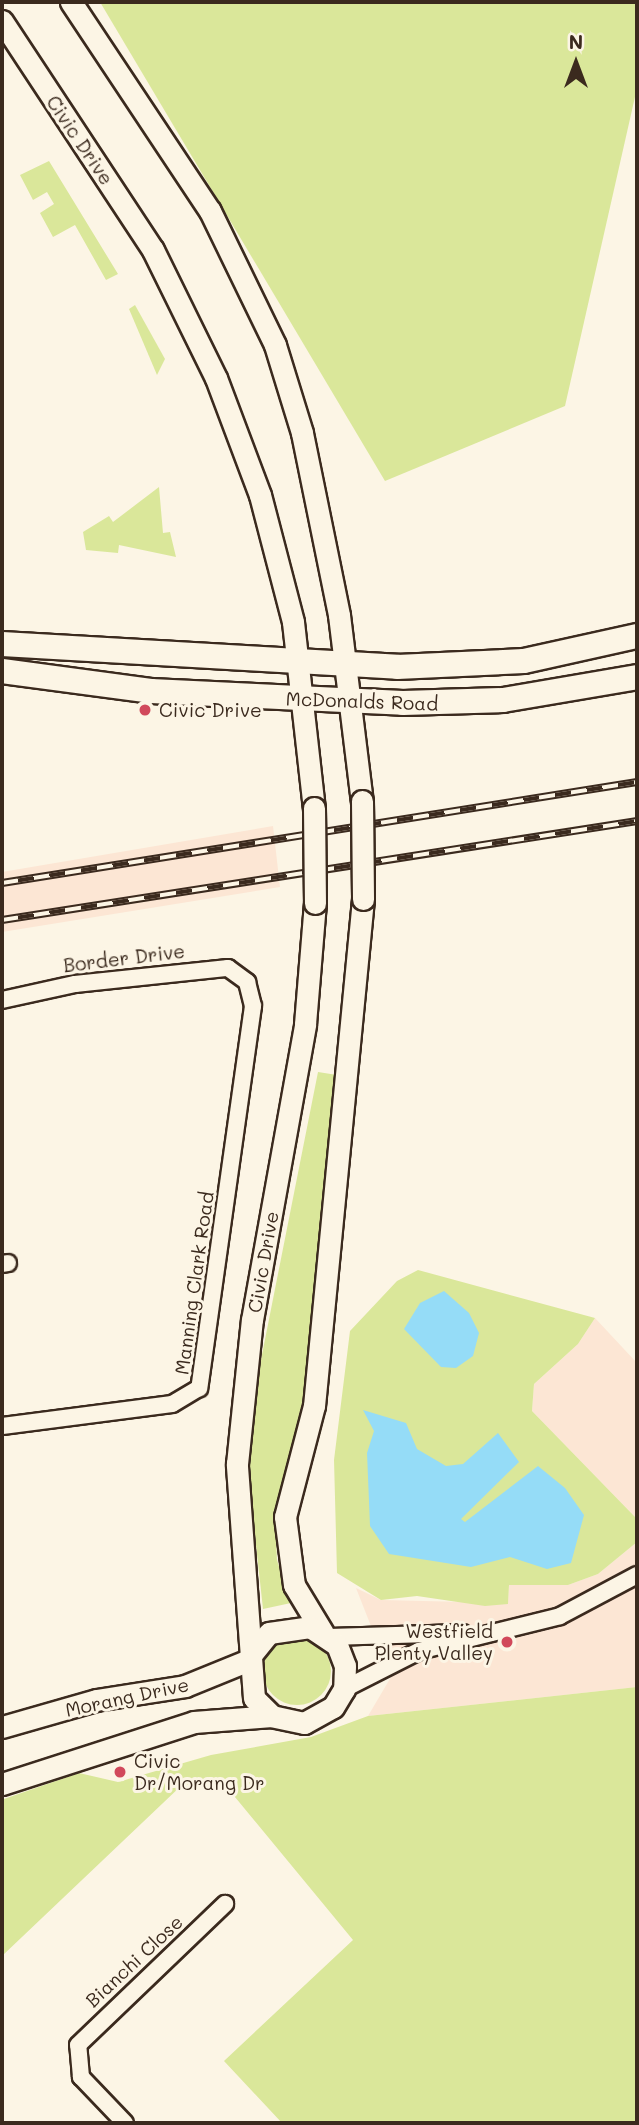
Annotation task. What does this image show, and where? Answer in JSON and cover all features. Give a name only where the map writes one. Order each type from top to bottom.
[{"type":"main road","points":[[71,2],[211,211],[258,305],[302,433],[347,665],[362,801],[363,899],[314,1406],[285,1517],[294,1586],[326,1635],[345,1666],[344,1689],[314,1720],[293,1723],[272,1716],[249,1686],[250,1657],[282,1627],[326,1635]]},
{"type":"main road","name":"Civic Drive","points":[[2,21],[153,250],[216,378],[260,495],[299,662],[305,699],[314,808],[315,903],[304,1024],[252,1320],[237,1464],[250,1657]]},
{"type":"main road","name":"McDonalds Road","points":[[2,644],[347,665],[524,660],[637,636]]},
{"type":"main road","name":"McDonalds Road","points":[[2,671],[145,691],[352,702],[503,700],[637,677]]},
{"type":"main road","name":"Morang Drive","points":[[2,1727],[96,1700],[185,1686],[250,1657]]},
{"type":"main road","name":"Morang Drive","points":[[2,1784],[194,1722],[272,1716]]},
{"type":"street","name":"Border Drive","points":[[2,1000],[75,984],[219,968],[247,982]]},
{"type":"street","name":"Manning Clark Road","points":[[2,1426],[172,1404],[200,1388],[253,1006],[247,982]]},
{"type":"street","points":[[344,1689],[389,1662],[483,1633],[560,1616],[637,1575]]},
{"type":"street","points":[[326,1635],[483,1633]]},
{"type":"street","name":"Bianchi Close","points":[[125,2123],[81,2077],[76,2052],[225,1904]]},
{"type":"shaded area","points":[[273,826],[280,887],[2,932],[2,872]]},
{"type":"shaded area","points":[[595,1318],[637,1363],[637,1519],[532,1411],[534,1384],[578,1344]]},
{"type":"shaded area","name":"Westfield Plenty Valley","points":[[637,1542],[637,1687],[368,1716],[391,1677],[356,1588],[381,1600],[508,1603],[509,1584],[568,1585],[598,1574]]},
{"type":"green space","points":[[100,2],[637,2],[637,88],[565,406],[385,481]]},
{"type":"green space","points":[[49,161],[118,274],[106,280],[75,225],[53,237],[40,213],[54,204],[47,192],[33,200],[20,175]]},
{"type":"green space","points":[[135,305],[165,359],[157,375],[129,309]]},
{"type":"green space","points":[[159,487],[163,533],[170,532],[176,557],[119,545],[118,553],[86,550],[83,532],[109,516],[113,522]]},
{"type":"green space","points":[[318,1072],[337,1075],[301,1423],[275,1520],[277,1560],[291,1603],[263,1609],[248,1472],[252,1405]]},
{"type":"green space","points":[[418,1270],[595,1318],[578,1344],[534,1384],[532,1411],[637,1519],[637,1542],[598,1574],[568,1585],[509,1585],[508,1604],[485,1606],[417,1596],[381,1600],[337,1573],[334,1460],[350,1331],[397,1281]]},
{"type":"green space","points":[[290,1637],[304,1637],[316,1642],[326,1652],[331,1671],[326,1690],[316,1700],[304,1705],[290,1705],[278,1700],[268,1690],[263,1678],[263,1664],[268,1652],[278,1642]]},
{"type":"green space","points":[[637,1687],[637,2123],[282,2123],[224,2061],[353,1940],[230,1791],[183,1784],[2,1956],[4,1799],[79,1773],[118,1782],[211,1755],[311,1737],[368,1716]]},
{"type":"water","points":[[444,1291],[469,1313],[479,1333],[473,1356],[456,1368],[441,1367],[404,1329],[420,1303]]},
{"type":"water","points":[[363,1410],[406,1423],[417,1449],[446,1466],[463,1464],[498,1433],[519,1462],[461,1519],[465,1522],[538,1466],[565,1488],[584,1515],[571,1563],[547,1569],[510,1557],[471,1567],[389,1554],[370,1526],[367,1453],[374,1431]]},
{"type":"railway","points":[[2,883],[637,782]]},
{"type":"railway","points":[[2,920],[637,821]]},
{"type":"place","name":"Civic Drive","points":[[145,710]]},
{"type":"place","name":"Westfield Plenty Valley","points":[[507,1642]]},
{"type":"place","name":"Civic Dr/Morang Dr","points":[[120,1772]]}]
